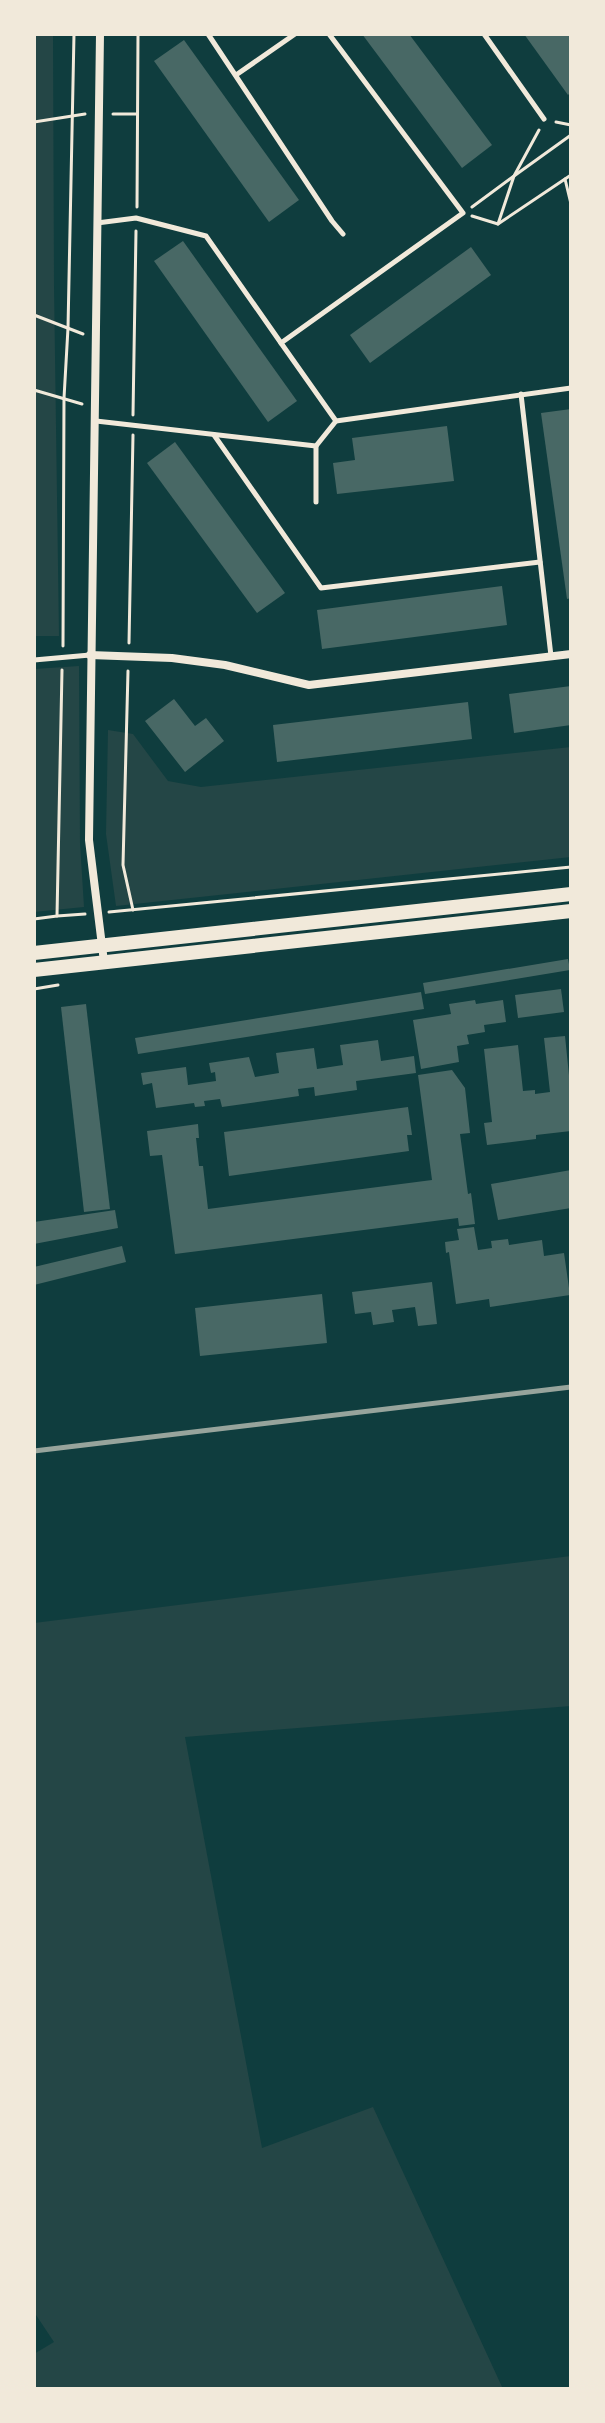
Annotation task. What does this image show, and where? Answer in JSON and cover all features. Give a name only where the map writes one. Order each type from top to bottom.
[{"type":"main road","points":[[34,953],[571,894]]},
{"type":"main road","points":[[34,970],[571,911]]},
{"type":"street","points":[[100,34],[89,840],[104,962]]},
{"type":"street","points":[[90,655],[172,658],[225,665],[309,685],[571,654]]},
{"type":"lane","points":[[208,34],[343,234]]},
{"type":"lane","points":[[236,75],[295,34]]},
{"type":"lane","points":[[281,343],[463,213],[329,34]]},
{"type":"lane","points":[[484,34],[544,119]]},
{"type":"lane","points":[[97,223],[136,218],[206,236],[336,421]]},
{"type":"lane","points":[[316,502],[316,446],[336,421],[571,388]]},
{"type":"lane","points":[[521,394],[551,656]]},
{"type":"lane","points":[[94,421],[316,446]]},
{"type":"lane","points":[[213,434],[321,588],[540,562]]},
{"type":"lane","points":[[34,660],[90,655]]},
{"type":"path","points":[[34,919],[57,916],[64,398],[74,34]]},
{"type":"path","points":[[138,34],[123,865],[133,910],[571,867]]},
{"type":"path","points":[[498,224],[514,176],[544,119],[571,125]]},
{"type":"path","points":[[463,213],[571,135]]},
{"type":"path","points":[[498,224],[571,175]]},
{"type":"path","points":[[565,179],[571,204]]},
{"type":"path","points":[[463,213],[498,224]]},
{"type":"path","points":[[34,315],[95,339]]},
{"type":"path","points":[[34,390],[94,407]]},
{"type":"shaded area","points":[[34,34],[53,34],[59,636],[34,636]]},
{"type":"shaded area","points":[[79,666],[80,843],[84,907],[34,912],[34,669]]},
{"type":"shaded area","points":[[108,730],[133,734],[168,781],[201,787],[571,747],[571,857],[116,906],[106,834]]},
{"type":"shaded area","points":[[571,1556],[571,1706],[185,1737],[262,2148],[373,2107],[503,2389],[34,2389],[34,2354],[54,2342],[34,2312],[34,1623]]},
{"type":"building","points":[[362,34],[409,34],[492,145],[462,168]]},
{"type":"building","points":[[524,34],[568,34],[571,38],[571,92],[568,95]]},
{"type":"building","points":[[184,40],[299,200],[269,222],[154,61]]},
{"type":"building","points":[[183,241],[297,401],[268,422],[154,261]]},
{"type":"building","points":[[471,247],[491,275],[370,363],[350,335]]},
{"type":"building","points":[[571,409],[571,598],[567,599],[541,413]]},
{"type":"building","points":[[447,426],[454,481],[337,494],[333,463],[355,460],[352,438]]},
{"type":"building","points":[[175,442],[285,593],[257,613],[147,463]]},
{"type":"building","points":[[502,586],[507,625],[322,649],[317,610]]},
{"type":"building","points":[[571,686],[571,725],[514,733],[509,694]]},
{"type":"building","points":[[174,699],[195,726],[206,718],[224,741],[185,772],[145,721]]},
{"type":"building","points":[[468,702],[472,739],[277,762],[273,725]]},
{"type":"building","points":[[568,959],[570,970],[425,994],[423,983]]},
{"type":"building","points":[[561,989],[564,1012],[518,1018],[515,995]]},
{"type":"building","points":[[421,992],[424,1009],[138,1054],[135,1038]]},
{"type":"building","points":[[475,1000],[476,1004],[503,1000],[506,1022],[484,1025],[485,1032],[467,1035],[469,1044],[457,1046],[459,1062],[421,1069],[413,1020],[451,1014],[449,1004]]},
{"type":"building","points":[[86,1004],[110,1209],[84,1212],[61,1007]]},
{"type":"building","points":[[565,1036],[571,1131],[487,1145],[484,1123],[492,1122],[484,1049],[518,1045],[523,1091],[535,1090],[535,1094],[550,1092],[544,1038]]},
{"type":"building","points":[[378,1040],[381,1061],[414,1056],[416,1073],[356,1081],[357,1090],[315,1096],[314,1087],[298,1089],[299,1096],[222,1107],[220,1099],[204,1101],[205,1106],[195,1107],[194,1103],[156,1108],[152,1083],[143,1085],[141,1073],[186,1067],[188,1085],[216,1081],[209,1063],[249,1057],[255,1077],[279,1073],[276,1053],[314,1048],[317,1069],[343,1065],[340,1045]]},
{"type":"building","points":[[452,1070],[465,1088],[470,1133],[460,1134],[475,1224],[459,1226],[458,1218],[175,1254],[162,1155],[150,1156],[147,1131],[198,1124],[199,1166],[203,1166],[208,1209],[432,1180],[418,1075]]},
{"type":"building","points":[[408,1107],[412,1135],[407,1135],[409,1151],[229,1176],[224,1132]]},
{"type":"building","points":[[571,1170],[571,1208],[498,1220],[491,1184]]},
{"type":"building","points":[[115,1210],[118,1228],[34,1244],[34,1222]]},
{"type":"building","points":[[474,1227],[478,1250],[492,1248],[491,1241],[508,1239],[509,1245],[542,1240],[544,1256],[564,1253],[570,1295],[490,1307],[489,1299],[456,1304],[445,1242],[459,1240],[457,1229]]},
{"type":"building","points":[[122,1246],[126,1262],[34,1285],[34,1267]]},
{"type":"building","points":[[432,1282],[437,1324],[418,1326],[415,1307],[392,1310],[394,1322],[373,1325],[371,1312],[355,1314],[352,1292]]},
{"type":"building","points":[[322,1294],[327,1343],[200,1356],[195,1308]]},
{"type":"railway","points":[[34,1451],[571,1387]]}]
